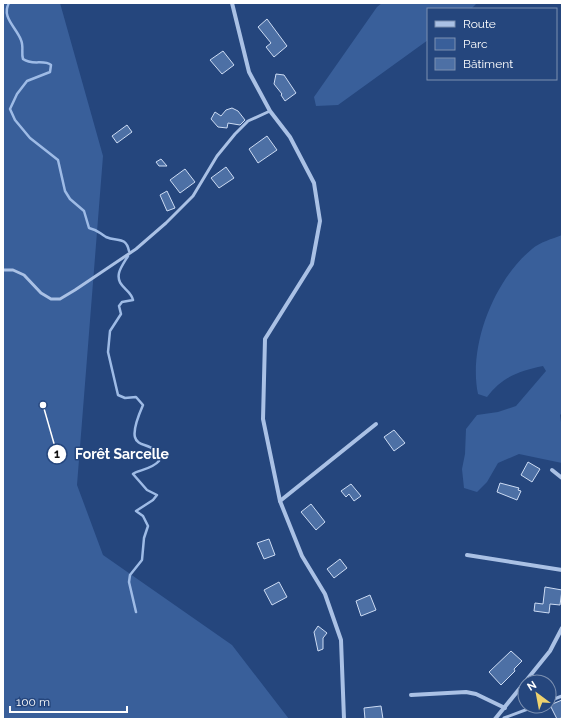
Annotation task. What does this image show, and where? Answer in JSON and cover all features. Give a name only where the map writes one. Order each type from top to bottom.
[{"type":"street","points":[[232,3],[249,72],[270,111],[290,137],[314,183],[320,222],[312,264],[265,339],[263,419],[280,501],[302,556],[325,594],[341,640],[344,719]]},
{"type":"street","points":[[280,501],[376,424]]},
{"type":"street","points":[[552,470],[562,478]]},
{"type":"street","points":[[467,555],[562,570]]},
{"type":"street","points":[[531,674],[550,651],[562,628]]},
{"type":"street","points":[[411,696],[466,692],[476,694],[505,708]]},
{"type":"street","points":[[495,719],[517,692]]},
{"type":"lane","points":[[3,270],[13,270],[24,275],[41,293],[51,299],[60,299],[136,248],[166,223],[194,196],[212,162],[235,134],[248,121],[270,111]]},
{"type":"lane","points":[[500,714],[504,719],[517,714]]},
{"type":"green space","points":[[3,3],[60,3],[103,156],[77,485],[103,555],[232,645],[289,719],[3,719]]},
{"type":"green space","points":[[382,3],[477,3],[472,8],[427,8],[427,41],[338,105],[316,106],[314,97],[377,7]]},
{"type":"green space","points":[[562,235],[562,413],[560,415],[562,429],[562,463],[519,454],[498,463],[487,482],[477,492],[464,488],[462,469],[465,454],[466,429],[477,415],[498,412],[516,406],[546,371],[543,366],[526,370],[499,384],[487,397],[478,394],[476,375],[477,355],[487,315],[506,278],[518,262],[539,244]]},
{"type":"building","points":[[267,19],[287,46],[274,57],[266,47],[271,43],[258,27]]},
{"type":"building","points":[[223,51],[234,65],[222,74],[210,60]]},
{"type":"building","points":[[276,74],[284,75],[296,93],[285,101],[281,95],[282,94],[274,84]]},
{"type":"building","points":[[232,108],[238,111],[245,120],[240,125],[228,123],[227,128],[218,127],[211,119],[215,112],[221,116],[226,110]]},
{"type":"building","points":[[127,125],[132,132],[117,143],[112,136]]},
{"type":"building","points":[[267,136],[277,150],[258,163],[249,149]]},
{"type":"building","points":[[161,159],[167,166],[159,166],[156,162]]},
{"type":"building","points":[[226,167],[234,178],[219,188],[211,178]]},
{"type":"building","points":[[185,169],[195,182],[180,193],[170,180]]},
{"type":"building","points":[[167,191],[175,208],[167,211],[160,195]]},
{"type":"building","points":[[394,430],[405,443],[394,451],[384,437]]},
{"type":"building","points":[[528,462],[540,469],[532,482],[521,475]]},
{"type":"building","points":[[500,483],[519,488],[518,490],[521,491],[517,500],[497,492]]},
{"type":"building","points":[[351,484],[361,496],[354,501],[349,494],[346,497],[341,491]]},
{"type":"building","points":[[311,504],[325,522],[316,530],[301,512]]},
{"type":"building","points":[[269,539],[275,555],[264,559],[257,543]]},
{"type":"building","points":[[340,559],[347,568],[334,578],[327,569]]},
{"type":"building","points":[[279,582],[287,597],[272,605],[264,590]]},
{"type":"building","points":[[545,587],[562,590],[560,605],[550,604],[549,613],[534,611],[535,603],[543,604]]},
{"type":"building","points":[[370,595],[376,610],[361,616],[356,601]]},
{"type":"building","points":[[318,626],[327,633],[323,638],[323,649],[318,651],[314,632]]},
{"type":"building","points":[[511,651],[522,661],[514,669],[515,671],[501,685],[489,672]]},
{"type":"building","points":[[562,700],[562,718],[557,719],[554,714],[557,714],[557,702]]},
{"type":"building","points":[[381,706],[383,719],[365,719],[364,708]]},
{"type":"waterway","points":[[9,3],[7,13],[10,22],[21,40],[23,59],[30,62],[48,63],[51,65],[50,72],[27,81],[17,94],[10,109],[15,120],[30,138],[58,160],[65,191],[70,199],[84,211],[89,228],[106,237],[123,241],[128,246],[129,251]]},
{"type":"waterway","points":[[128,256],[120,269],[119,278],[120,282],[130,293],[133,300],[122,302],[119,306],[121,314],[110,331],[108,352],[118,395],[125,398],[136,397],[143,405],[136,423],[136,440],[140,444],[152,448],[159,461],[156,464],[133,474],[147,490],[157,495],[153,500],[136,511],[143,516],[148,526],[144,538],[142,560],[130,575],[129,582],[136,612]]},
{"type":"place","name":"Forêt Sarcelle","points":[[43,405]]}]
